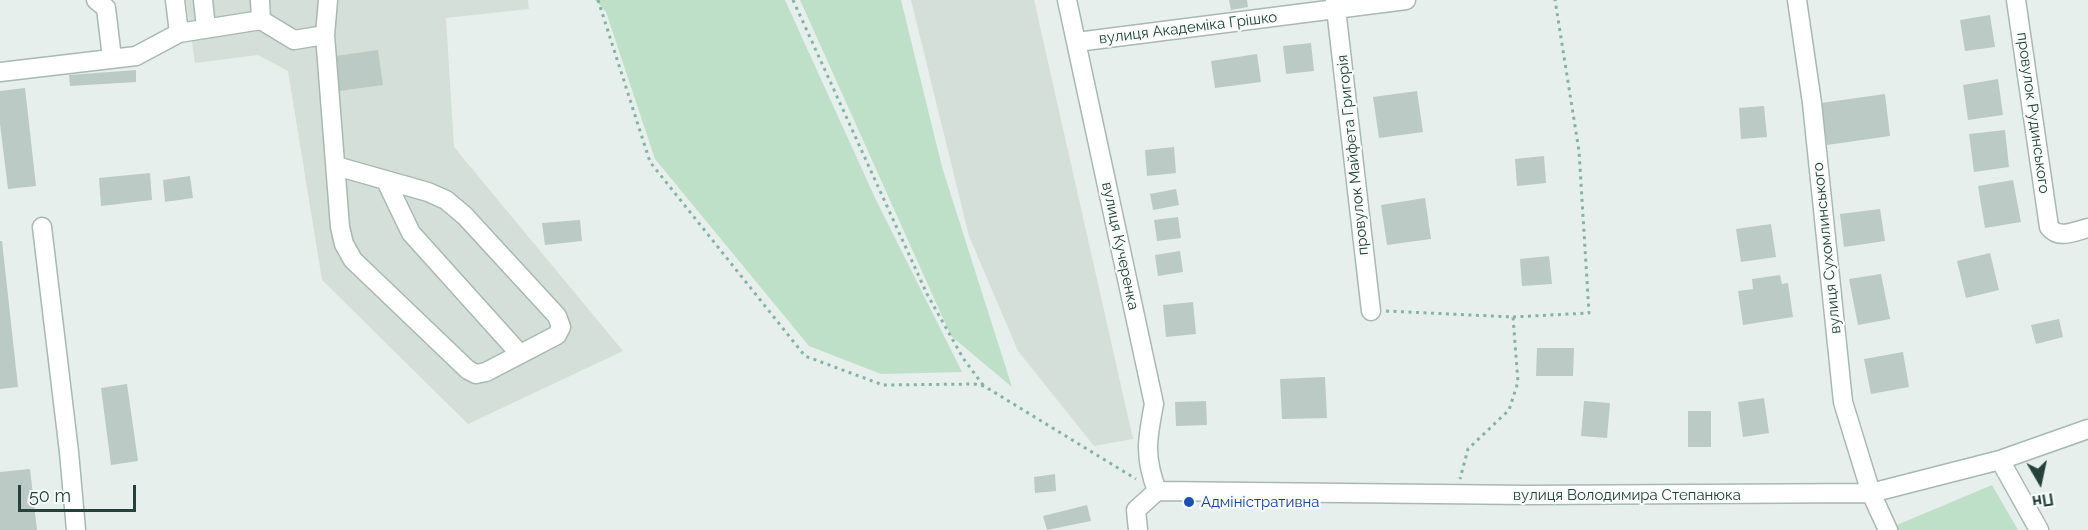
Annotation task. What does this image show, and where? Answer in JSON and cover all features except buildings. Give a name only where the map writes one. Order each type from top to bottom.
[{"type":"street","points":[[96,0],[106,8],[112,58]]},
{"type":"street","points":[[175,0],[179,33]]},
{"type":"street","points":[[203,0],[206,28]]},
{"type":"street","points":[[260,0],[261,20]]},
{"type":"street","name":"вулиця Кучеренка","points":[[1067,0],[1154,404],[1147,443],[1150,473],[1157,491]]},
{"type":"street","name":"вулиця Академіка Грішко","points":[[1077,42],[1336,4],[1406,0]]},
{"type":"street","name":"вулиця Сухомлинського","points":[[1797,0],[1812,103],[1843,402],[1871,493],[1888,530]]},
{"type":"street","name":"провулок Рудинського","points":[[2016,0],[2049,227],[2055,233],[2063,234],[2088,228]]},
{"type":"street","points":[[324,4],[340,227],[344,244],[353,260],[468,370],[476,374],[486,372],[557,334],[561,327],[558,316],[465,216],[446,200],[428,192],[336,166]]},
{"type":"street","name":"провулок Майфета Григорія","points":[[1336,4],[1371,311]]},
{"type":"street","points":[[0,72],[136,56],[179,33],[261,20],[294,40],[325,36]]},
{"type":"street","points":[[386,181],[411,233],[520,354]]},
{"type":"street","points":[[42,227],[76,530]]},
{"type":"street","name":"вулиця Володимира Степанюка","points":[[1157,491],[1456,495],[1871,493],[2000,460],[2088,429]]},
{"type":"street","points":[[2000,460],[2039,530]]},
{"type":"street","points":[[1138,530],[1136,510],[1157,491]]},
{"type":"path","points":[[598,0],[650,162],[805,356],[883,385],[974,384],[984,386],[1157,491]]},
{"type":"path","points":[[793,0],[927,294],[963,358],[984,386]]},
{"type":"path","points":[[1371,311],[1513,317],[1589,313],[1579,151],[1555,0]]},
{"type":"path","points":[[1456,495],[1468,449],[1509,410],[1518,382],[1513,317]]},
{"type":"shaded area","points":[[186,0],[528,0],[529,9],[446,18],[454,147],[623,351],[468,424],[322,280],[288,71],[258,55],[195,63]]},
{"type":"shaded area","points":[[911,0],[1034,0],[1133,439],[1094,446],[1018,351],[969,236]]},
{"type":"green space","points":[[595,0],[785,0],[876,200],[962,372],[881,374],[809,346],[655,159],[606,12]]},
{"type":"green space","points":[[800,0],[901,0],[942,167],[1012,387],[951,336]]},
{"type":"green space","points":[[1992,485],[2018,530],[1894,530],[1892,527]]},
{"type":"place","name":"Адміністративна","points":[[1189,502]]}]
